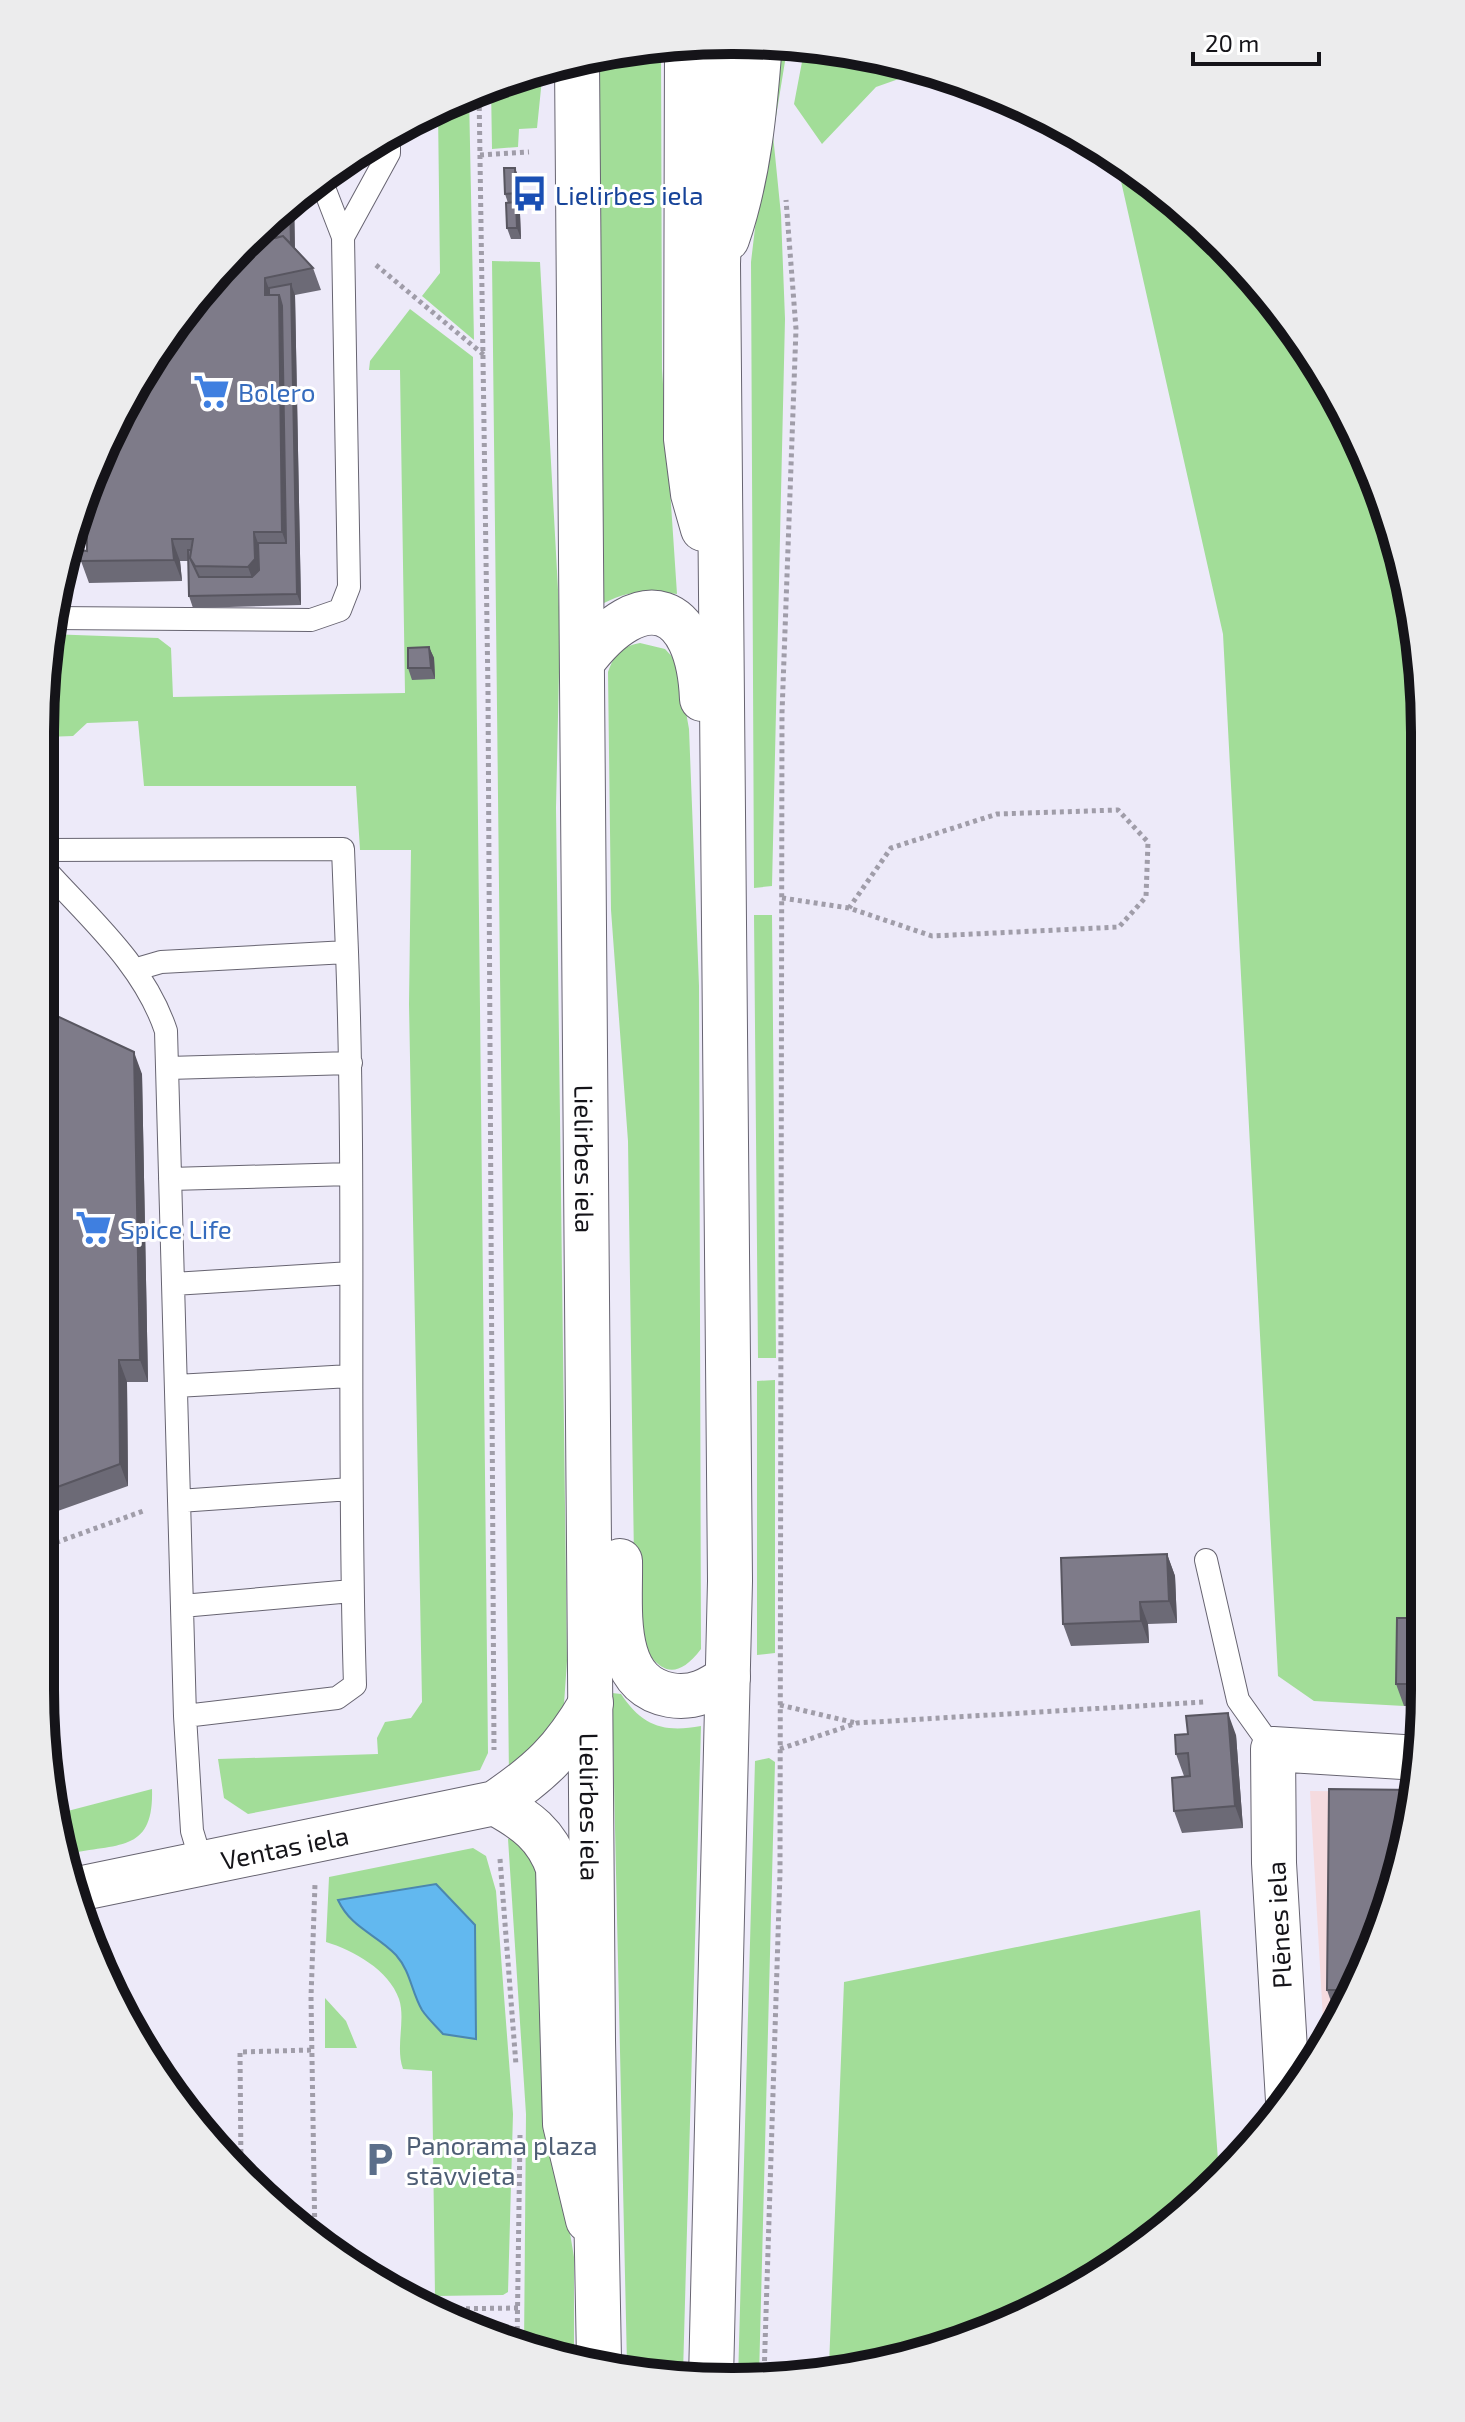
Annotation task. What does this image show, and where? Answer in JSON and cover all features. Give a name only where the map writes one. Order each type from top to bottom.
[{"type":"main road","points":[[711,2368],[728,1677],[725,842],[718,264],[725,54]]},
{"type":"main road","points":[[687,55],[686,439],[693,494],[722,597]]},
{"type":"main road","points":[[718,264],[738,208],[750,138],[759,55]]},
{"type":"main road","name":"Lielirbes iela","points":[[577,72],[599,2355]]},
{"type":"main road","points":[[583,661],[613,627],[634,615],[652,612],[688,630],[695,648],[702,691],[706,785],[725,842]]},
{"type":"main road","points":[[586,1033],[611,1158],[623,1647],[634,1673],[658,1693],[677,1696],[702,1693],[728,1677]]},
{"type":"main road","name":"Ventas iela","points":[[84,1888],[201,1861],[495,1803],[540,1773],[561,1751],[591,1703]]},
{"type":"main road","points":[[1273,1749],[1407,1757]]},
{"type":"main road","name":"Plēnes iela","points":[[1273,1749],[1274,1863],[1287,2081]]},
{"type":"main road","name":"Lielirbes iela","points":[[495,1803],[523,1818],[538,1832],[551,1846],[558,1868],[565,2124],[599,2257]]},
{"type":"lane","points":[[343,237],[389,153],[389,147]]},
{"type":"lane","points":[[64,618],[311,620],[340,610],[349,587],[343,237],[325,190]]},
{"type":"lane","points":[[54,850],[343,849],[351,1063],[350,1376],[355,1685],[337,1698],[185,1716]]},
{"type":"lane","points":[[54,879],[137,969],[156,1002],[166,1031],[176,1386],[169,1503],[182,1606],[192,1831],[201,1861]]},
{"type":"lane","points":[[137,969],[161,962],[347,952]]},
{"type":"lane","points":[[168,1068],[351,1063]]},
{"type":"lane","points":[[170,1179],[351,1174]]},
{"type":"lane","points":[[173,1284],[351,1273]]},
{"type":"lane","points":[[176,1386],[350,1376]]},
{"type":"lane","points":[[169,1503],[351,1489]]},
{"type":"lane","points":[[1206,1560],[1238,1700],[1273,1749]]},
{"type":"lane","points":[[182,1606],[352,1591]]},
{"type":"path","points":[[479,104],[484,355],[495,1803],[517,2068]]},
{"type":"path","points":[[480,155],[529,152]]},
{"type":"path","points":[[764,2367],[780,1873],[782,713],[796,329],[785,187]]},
{"type":"path","points":[[343,237],[484,355]]},
{"type":"path","points":[[782,898],[849,908],[932,936],[1119,927],[1146,897],[1148,842],[1118,810],[997,814],[891,848],[849,908]]},
{"type":"path","points":[[54,1543],[169,1503]]},
{"type":"path","points":[[780,1749],[857,1723],[1238,1700]]},
{"type":"path","points":[[780,1705],[857,1723]]},
{"type":"path","points":[[312,2222],[315,2222],[312,2050],[315,1871]]},
{"type":"path","points":[[241,2157],[240,2052],[312,2050]]},
{"type":"path","points":[[517,2333],[520,2128]]},
{"type":"path","points":[[457,2309],[518,2308]]},
{"type":"shaded area","points":[[1310,1791],[1403,1792],[1388,1865],[1375,1908],[1341,1990],[1323,2023]]},
{"type":"green space","points":[[775,55],[786,56],[773,135],[781,215],[785,319],[772,886],[754,888],[751,262]]},
{"type":"green space","points":[[661,58],[662,369],[677,594],[639,592],[604,603],[598,67]]},
{"type":"green space","points":[[803,58],[906,76],[876,87],[822,144],[794,104]]},
{"type":"green space","points":[[542,82],[537,128],[519,129],[518,147],[492,149],[491,99]]},
{"type":"green space","points":[[469,108],[474,340],[422,296],[440,273],[438,121]]},
{"type":"green space","points":[[1120,176],[1180,222],[1212,253],[1243,285],[1297,356],[1341,432],[1359,473],[1375,514],[1398,600],[1410,688],[1411,732],[1411,1677],[1404,1706],[1314,1701],[1278,1676],[1223,634]]},
{"type":"green space","points":[[492,261],[540,262],[560,626],[556,808],[567,1661],[564,1704],[557,1731],[509,1777]]},
{"type":"green space","points":[[410,309],[473,357],[488,1753],[480,1770],[248,1814],[224,1798],[218,1759],[378,1754],[377,1738],[385,1722],[411,1718],[422,1702],[409,1004],[411,850],[360,850],[356,786],[144,786],[138,721],[87,723],[73,736],[54,737],[55,688],[62,634],[158,638],[171,648],[173,697],[405,693],[400,370],[369,370],[370,361]]},
{"type":"green space","points":[[640,643],[665,649],[677,662],[689,729],[699,986],[701,1649],[680,1668],[671,1670],[655,1661],[635,1630],[628,1141],[611,910],[608,672],[620,652]]},
{"type":"green space","points":[[754,915],[772,915],[776,1358],[758,1358]]},
{"type":"green space","points":[[775,1380],[775,1653],[757,1655],[757,1381]]},
{"type":"green space","points":[[612,1693],[621,1694],[637,1713],[655,1725],[676,1728],[701,1726],[683,2366],[627,2359]]},
{"type":"green space","points":[[769,1758],[775,1762],[759,2367],[738,2368],[755,1761]]},
{"type":"green space","points":[[152,1789],[147,1825],[140,1835],[117,1845],[74,1853],[65,1812]]},
{"type":"green space","points":[[513,1837],[536,1860],[549,2108],[574,2257],[574,2349],[524,2335],[526,2114],[508,1839]]},
{"type":"green space","points":[[473,1848],[486,1856],[496,1891],[513,2114],[508,2292],[503,2295],[435,2296],[432,2071],[403,2069],[400,2052],[401,2007],[387,1979],[358,1956],[326,1942],[329,1877]]},
{"type":"green space","points":[[1200,1910],[1218,2163],[1146,2228],[1072,2277],[1033,2298],[951,2332],[908,2345],[829,2361],[844,1982]]},
{"type":"green space","points":[[325,1998],[346,2021],[357,2048],[325,2048]]},
{"type":"water","points":[[436,1884],[475,1925],[476,2039],[443,2034],[422,2010],[405,1968],[396,1955],[357,1924],[338,1900]]},
{"type":"building","points":[[504,168],[515,168],[516,193],[505,194]]},
{"type":"building","points":[[516,202],[517,228],[507,228],[506,203]]},
{"type":"building","points":[[290,218],[291,244],[283,236],[276,238],[275,232]]},
{"type":"building","name":"Bolero","points":[[273,234],[274,238],[283,236],[313,268],[265,278],[265,295],[279,295],[282,532],[254,532],[255,559],[248,567],[195,566],[190,558],[193,539],[172,539],[174,560],[81,561],[80,550],[87,551],[87,524],[106,473],[124,432],[168,356],[222,285]]},
{"type":"building","points":[[291,284],[297,594],[189,596],[188,550],[191,550],[190,558],[199,577],[252,577],[259,570],[258,543],[286,543],[282,306],[279,295],[269,295],[269,288]]},
{"type":"building","points":[[429,647],[431,668],[408,668],[408,648]]},
{"type":"building","name":"Spice Life","points":[[54,1015],[134,1052],[140,1360],[119,1360],[120,1464],[54,1488]]},
{"type":"building","points":[[1167,1554],[1169,1601],[1140,1602],[1141,1621],[1063,1624],[1061,1558]]},
{"type":"building","points":[[1397,1618],[1411,1618],[1411,1684],[1396,1684]]},
{"type":"building","points":[[1228,1713],[1235,1806],[1174,1811],[1172,1778],[1190,1776],[1188,1753],[1176,1754],[1175,1735],[1188,1734],[1186,1716]]},
{"type":"building","points":[[1329,1789],[1403,1790],[1388,1865],[1375,1908],[1341,1990],[1327,1990]]},
{"type":"place","name":"Lielirbes iela","points":[[529,194]]},
{"type":"place","name":"Bolero","points":[[212,391]]},
{"type":"place","name":"Spice Life","points":[[94,1228]]},
{"type":"place","name":"Panorama plaza stāvvieta","points":[[380,2159]]}]
